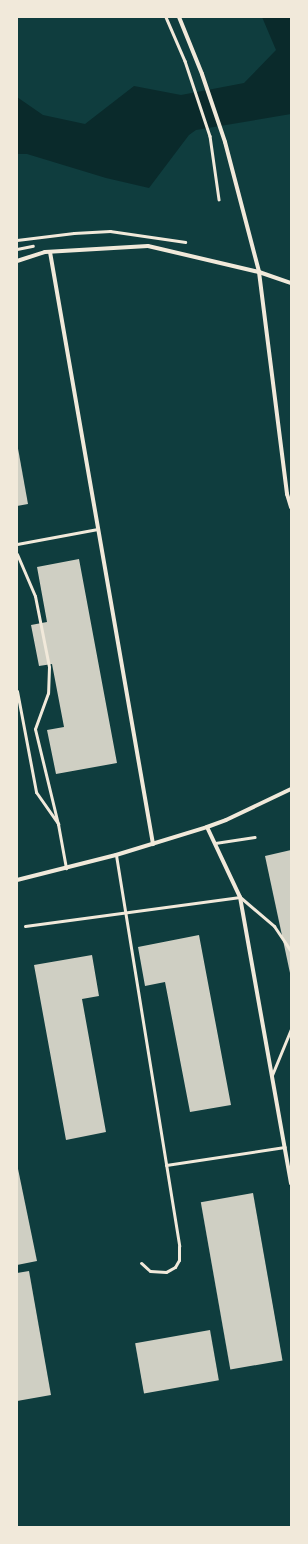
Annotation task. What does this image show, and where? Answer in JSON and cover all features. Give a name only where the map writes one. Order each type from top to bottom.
[{"type":"street","points":[[179,17],[202,74],[225,142],[259,272],[287,494],[291,507]]},
{"type":"street","points":[[17,261],[50,252],[148,246],[259,272],[291,283]]},
{"type":"street","points":[[50,252],[153,844]]},
{"type":"street","points":[[17,880],[116,855],[207,827],[226,820],[291,789]]},
{"type":"street","points":[[207,827],[240,897],[291,1180]]},
{"type":"lane","points":[[17,544],[98,529]]},
{"type":"lane","points":[[17,554],[35,596],[49,667],[48,693],[35,729],[58,824],[66,868]]},
{"type":"lane","points":[[17,691],[36,792],[58,824]]},
{"type":"lane","points":[[215,843],[255,837]]},
{"type":"lane","points":[[116,855],[179,1246],[179,1260],[175,1267],[166,1272],[150,1271],[141,1263]]},
{"type":"lane","points":[[25,926],[240,897],[274,926],[291,951]]},
{"type":"lane","points":[[272,1076],[291,1028]]},
{"type":"lane","points":[[166,1165],[285,1147]]},
{"type":"path","points":[[166,17],[185,61],[210,136],[219,199]]},
{"type":"path","points":[[17,240],[74,233],[110,231],[185,242]]},
{"type":"water","points":[[262,17],[291,17],[291,114],[196,130],[189,135],[149,188],[106,178],[27,154],[17,154],[17,97],[43,115],[85,124],[134,86],[181,95],[244,83],[276,50]]},
{"type":"building","points":[[17,443],[28,504],[17,506]]},
{"type":"building","points":[[79,559],[117,763],[56,774],[47,730],[64,727],[52,664],[39,666],[31,625],[47,622],[37,567]]},
{"type":"building","points":[[291,850],[291,973],[290,973],[265,856]]},
{"type":"building","points":[[199,935],[231,1105],[190,1112],[165,982],[145,986],[138,947]]},
{"type":"building","points":[[92,955],[99,996],[82,999],[106,1132],[66,1140],[34,965]]},
{"type":"building","points":[[17,1164],[37,1261],[17,1265]]},
{"type":"building","points":[[253,1193],[283,1360],[230,1370],[201,1202]]},
{"type":"building","points":[[29,1271],[51,1395],[17,1401],[17,1273]]},
{"type":"building","points":[[210,1330],[219,1380],[144,1393],[135,1343]]}]
